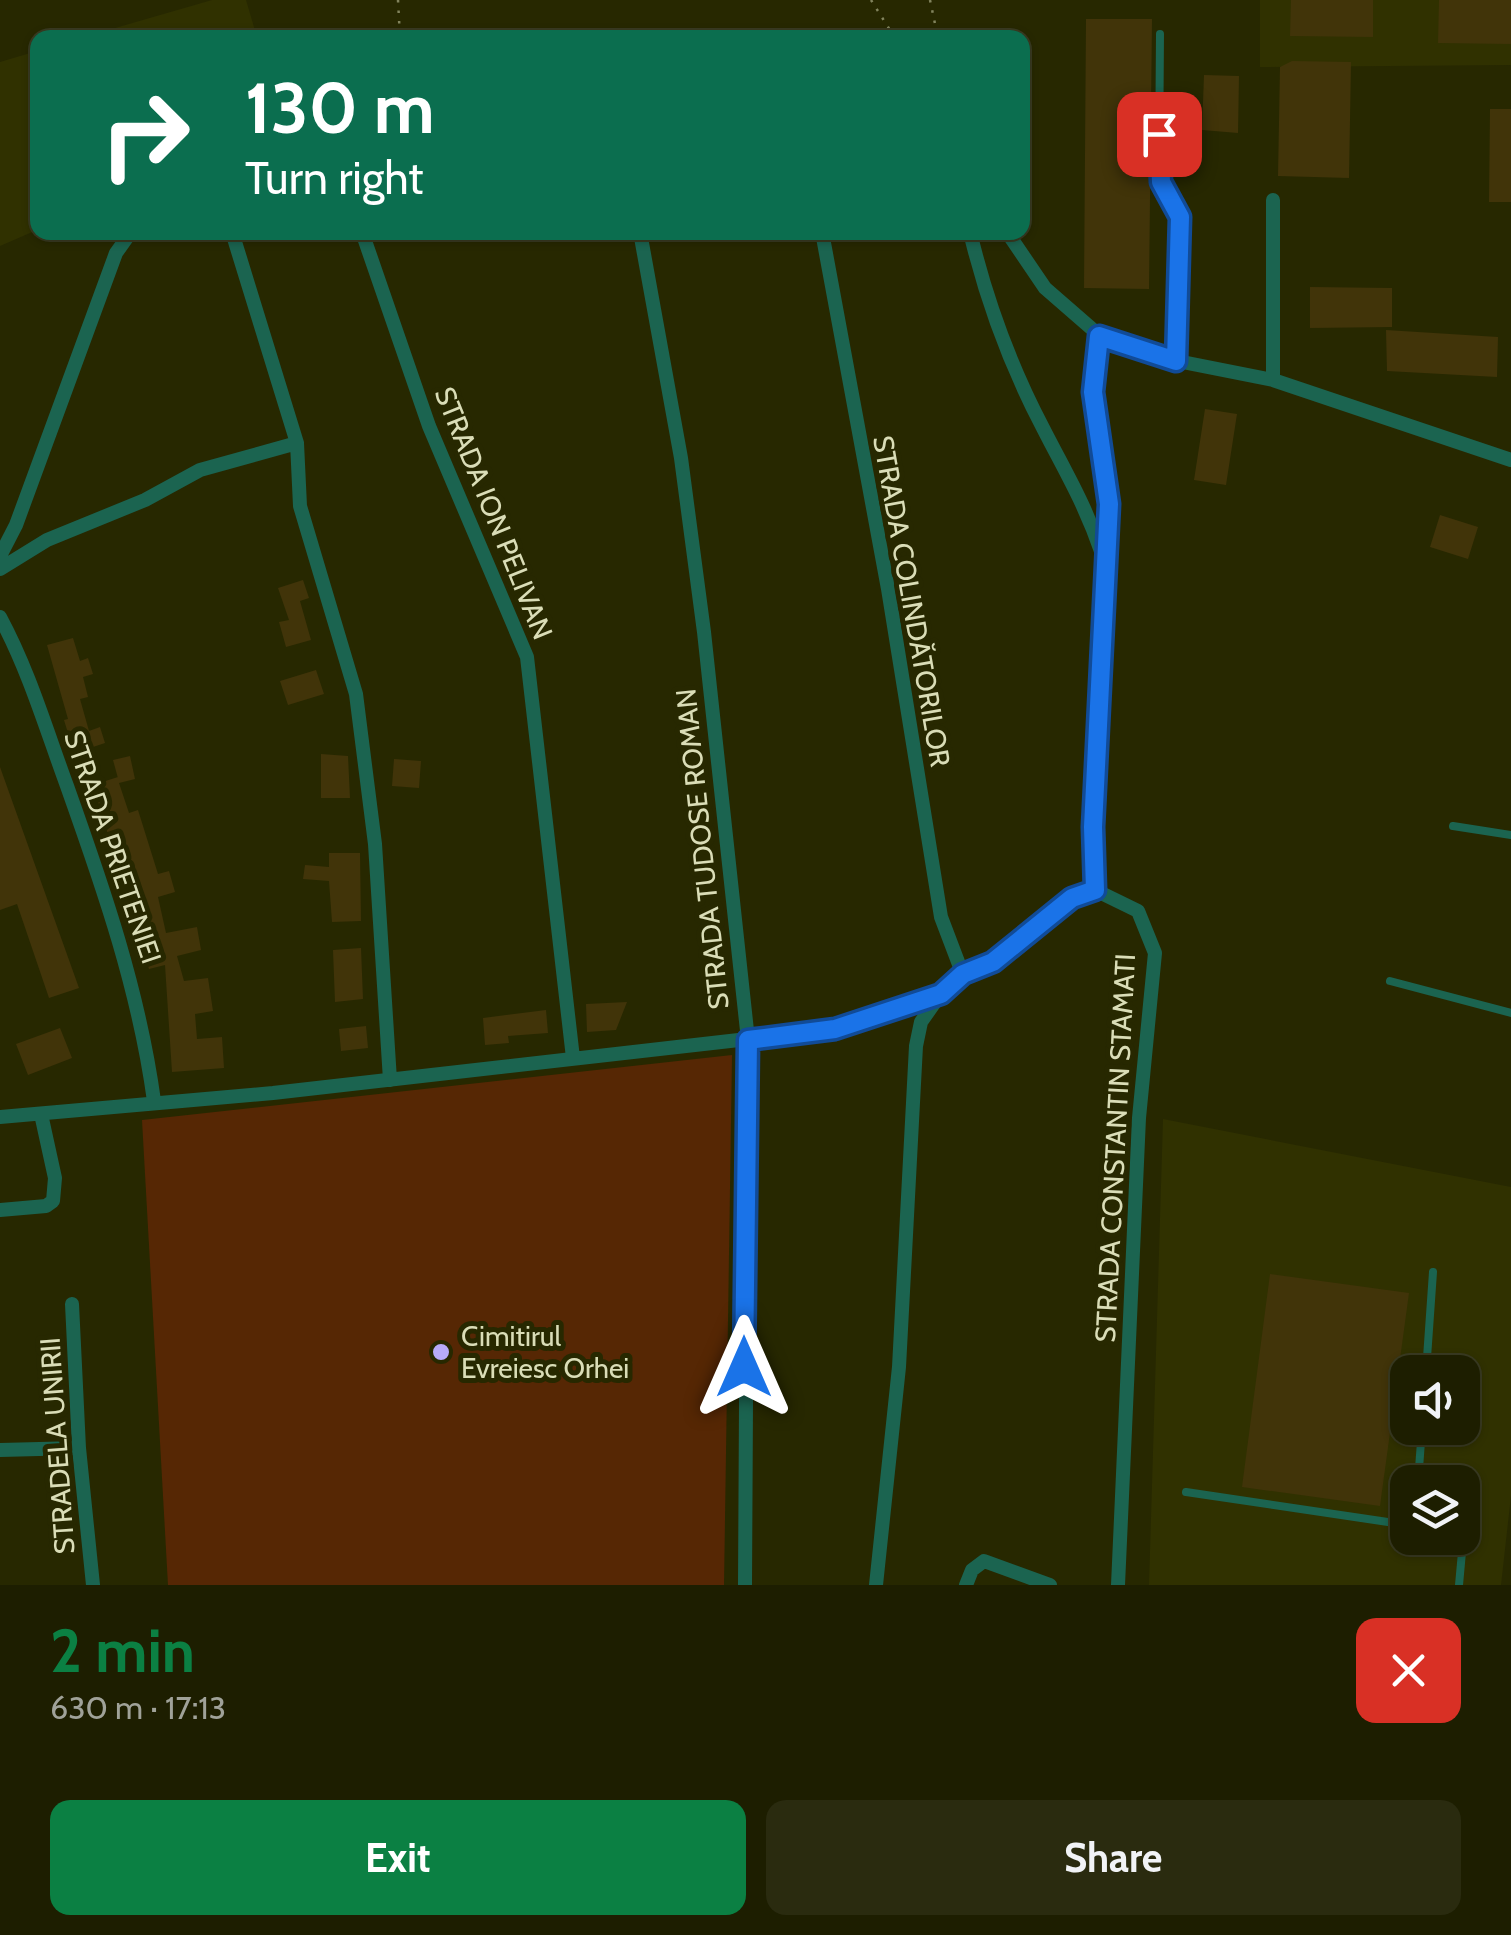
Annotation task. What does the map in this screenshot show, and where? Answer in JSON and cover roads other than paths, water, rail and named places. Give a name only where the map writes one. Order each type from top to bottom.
[{"type":"street","points":[[1273,200],[1274,380]]},
{"type":"street","points":[[0,556],[16,525],[116,253],[126,240]]},
{"type":"street","points":[[234,240],[297,443],[300,506],[356,694],[367,764],[390,1080]]},
{"type":"street","name":"STRADA ION PELIVAN","points":[[365,240],[429,426],[527,657],[573,1058]]},
{"type":"street","name":"STRADA TUDOSE ROMAN","points":[[641,240],[681,458],[699,593],[748,1040],[746,1585]]},
{"type":"street","name":"STRADA COLINDĂTORILOR","points":[[823,240],[888,589],[941,917],[963,974]]},
{"type":"street","points":[[972,240],[982,281],[1013,361],[1042,427],[1081,494],[1106,565]]},
{"type":"street","points":[[1012,240],[1045,288],[1099,336],[1176,361],[1274,380],[1511,460]]},
{"type":"street","points":[[876,1585],[899,1366],[920,1022],[941,994],[963,974],[993,962],[1072,898],[1095,890],[1093,827],[1109,504],[1093,392],[1099,336]]},
{"type":"street","points":[[0,569],[47,540],[145,500],[211,466],[297,443]]},
{"type":"street","name":"STRADA PRIETENIEI","points":[[0,616],[33,687],[102,882],[139,1007],[154,1101]]},
{"type":"street","name":"STRADA CONSTANTIN STAMATI","points":[[1095,890],[1138,911],[1154,953],[1139,1118],[1118,1585]]},
{"type":"street","points":[[0,1116],[390,1080],[835,1029],[941,994]]},
{"type":"street","points":[[0,1210],[46,1206],[53,1201],[55,1178],[40,1114]]},
{"type":"street","name":"STRADELA UNIRII","points":[[72,1304],[79,1448],[93,1585]]},
{"type":"street","points":[[0,1450],[79,1448]]},
{"type":"street","points":[[966,1585],[972,1570],[984,1561],[1050,1585]]},
{"type":"lane","points":[[1160,34],[1158,167],[1161,182],[1180,217],[1176,361]]},
{"type":"lane","points":[[1453,826],[1511,836]]},
{"type":"lane","points":[[1390,981],[1511,1013]]},
{"type":"lane","points":[[1427,1355],[1433,1272]]},
{"type":"lane","points":[[1186,1492],[1390,1522]]},
{"type":"lane","points":[[1458,1585],[1462,1555]]},
{"type":"place","name":"Cimitirul Evreiesc Orhei","points":[[441,1352]]}]
